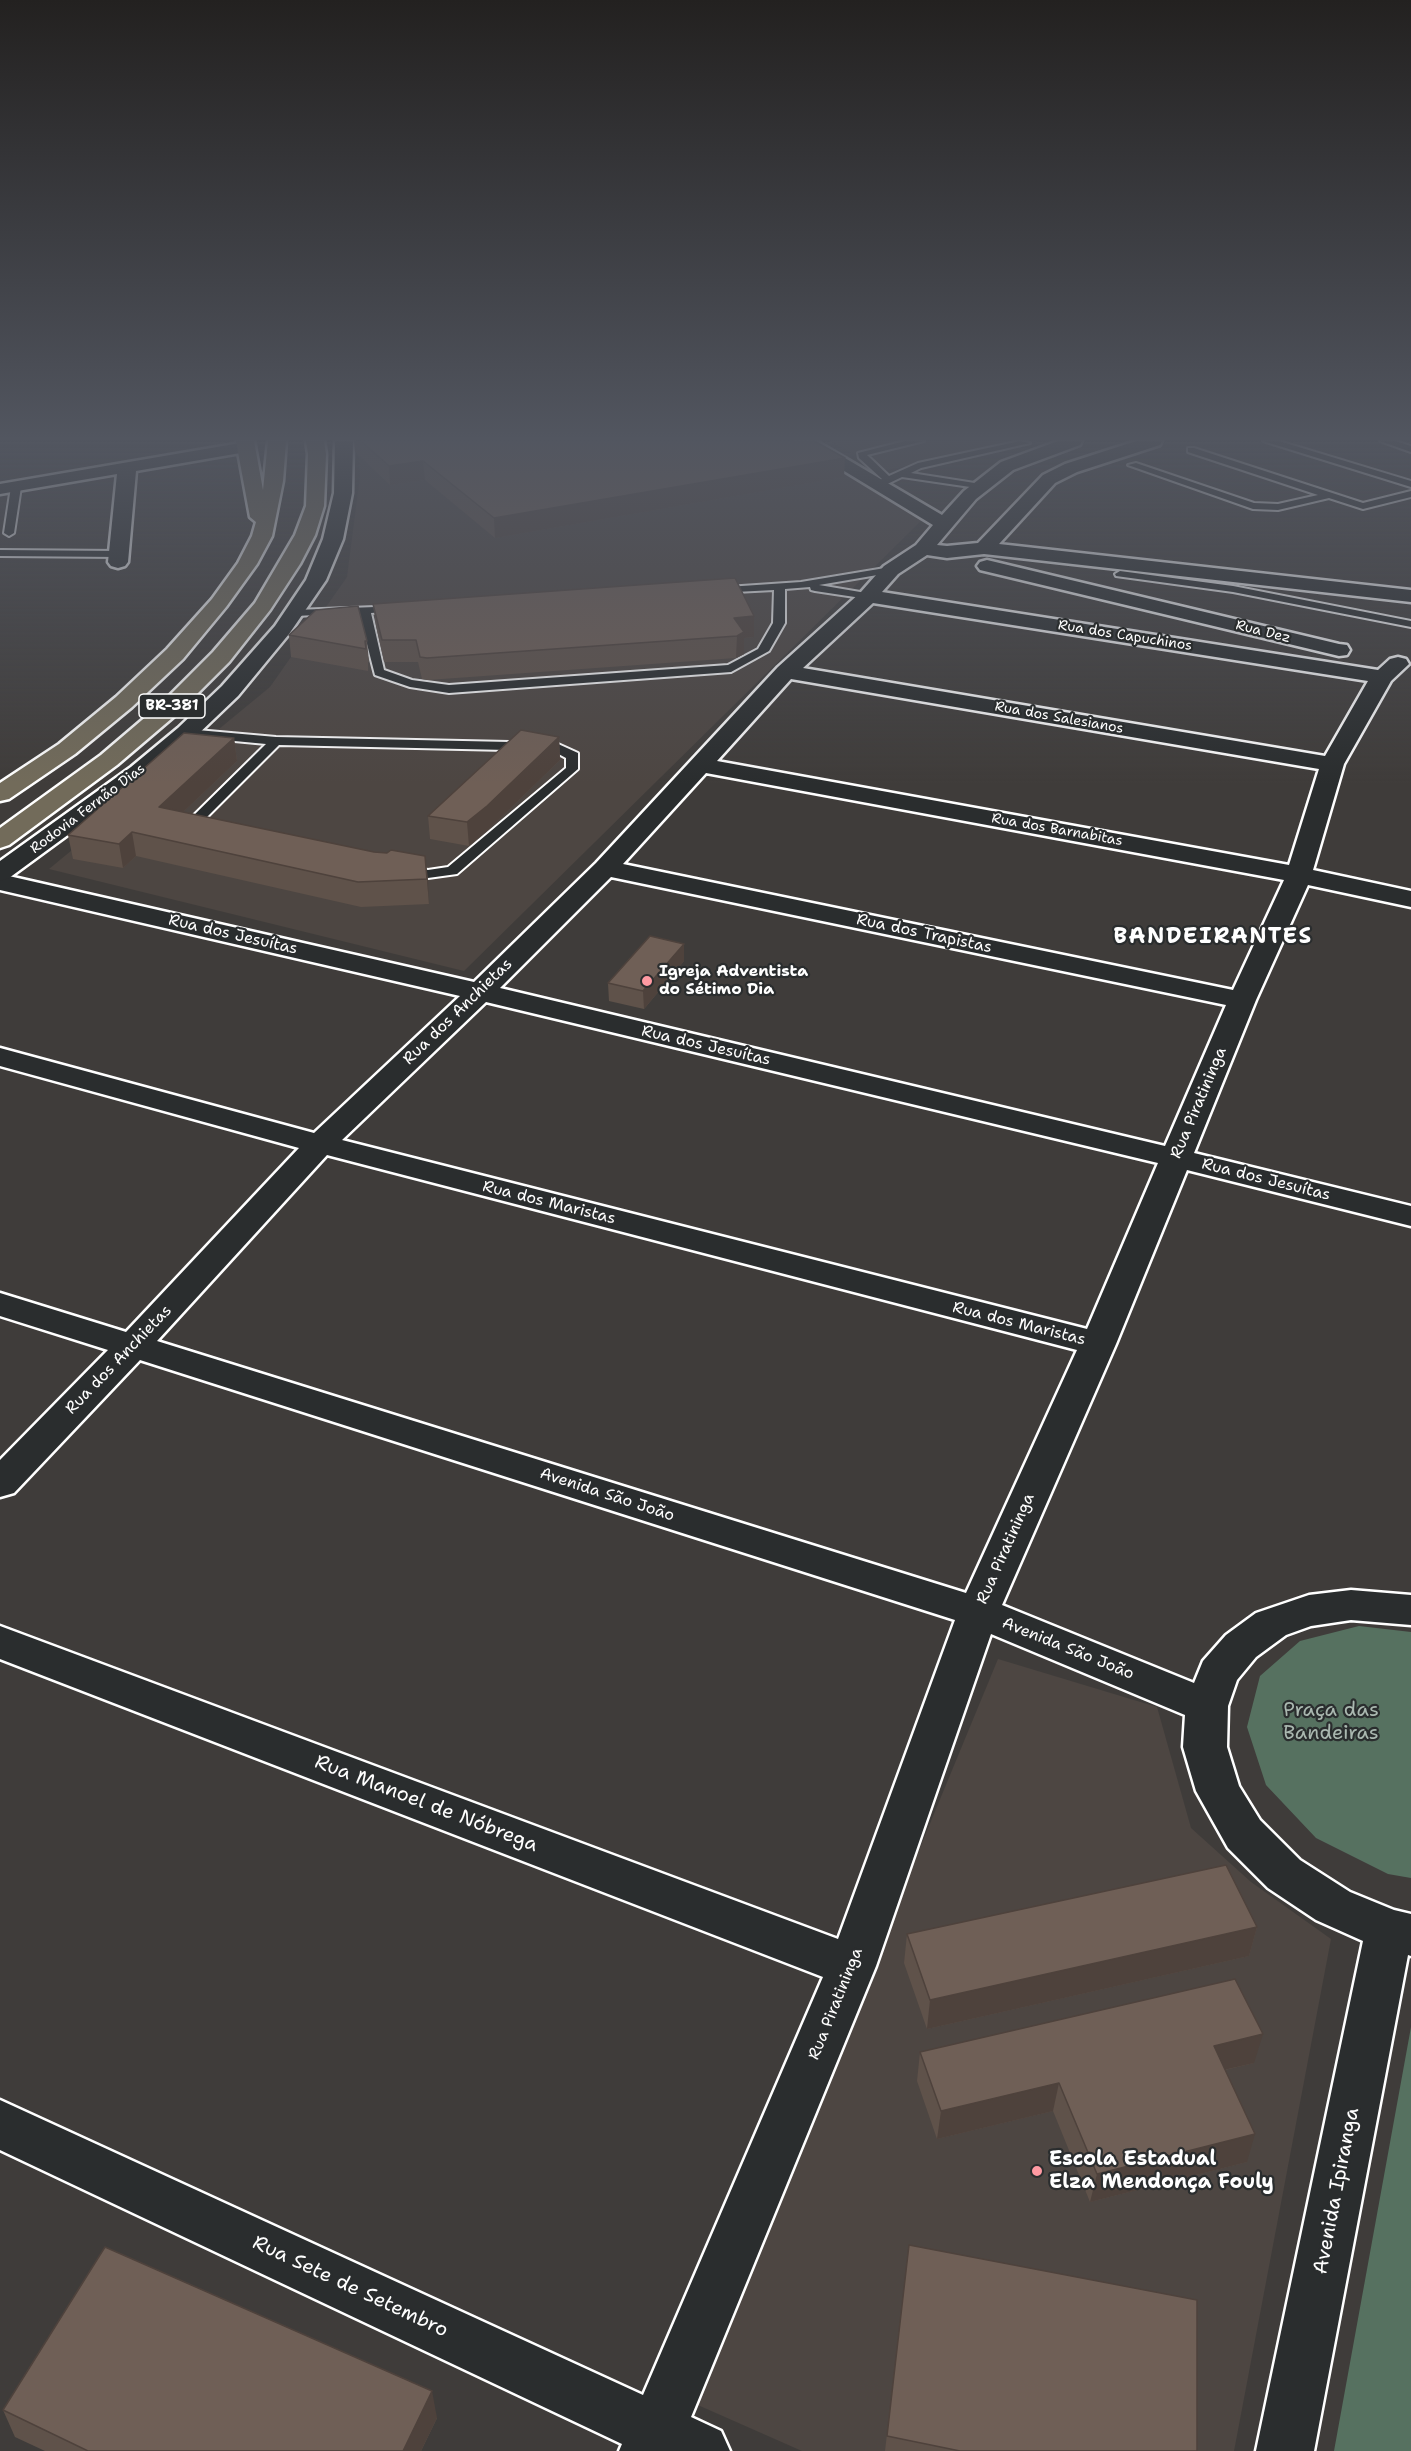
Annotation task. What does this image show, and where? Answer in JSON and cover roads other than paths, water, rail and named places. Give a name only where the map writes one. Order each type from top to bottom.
[{"type":"highway","name":"BR-381","points":[[0,794],[67,749],[124,702],[175,654],[219,603],[252,555]]},
{"type":"highway","name":"Rodovia Fernão Dias","points":[[0,840],[100,767],[170,708],[221,657],[263,606],[294,555]]},
{"type":"street","name":"Rodovia Fernão Dias","points":[[0,873],[139,772],[186,733],[230,691],[295,613],[316,580],[326,555]]},
{"type":"street","name":"Rua dos Anchietas","points":[[0,1483],[134,1345],[320,1144],[480,992],[605,868],[786,672],[868,596],[891,570],[923,555]]},
{"type":"street","name":"Rua Dez","points":[[981,555],[1397,670]]},
{"type":"street","points":[[984,555],[1411,596]]},
{"type":"street","name":"Rua dos Capuchinos","points":[[868,596],[1397,670]]},
{"type":"street","name":"Rua Piratininga","points":[[669,2444],[852,1966],[978,1612],[1098,1344],[1242,1000],[1299,875],[1332,764],[1397,670]]},
{"type":"street","name":"Rua dos Salesianos","points":[[786,672],[1332,764]]},
{"type":"street","name":"Rua dos Barnabitas","points":[[702,765],[1299,875],[1411,899]]},
{"type":"street","name":"Rua dos Trapistas","points":[[605,868],[1242,1000]]},
{"type":"street","name":"Rua dos Jesuítas","points":[[0,882],[480,992],[1411,1216]]},
{"type":"street","name":"Rua dos Maristas","points":[[0,1058],[320,1144],[1098,1344]]},
{"type":"street","name":"Avenida São João","points":[[0,1304],[978,1612],[1207,1706]]},
{"type":"street","points":[[1400,1932],[1333,1906],[1284,1874],[1244,1834],[1218,1791],[1206,1747],[1207,1706],[1218,1673],[1241,1646],[1271,1624],[1309,1611],[1351,1605],[1411,1610]]},
{"type":"street","name":"Rua Manoel de Nóbrega","points":[[0,1642],[852,1966]]},
{"type":"street","name":"Avenida Ipiranga","points":[[1285,2451],[1400,1932]]},
{"type":"street","name":"Rua Sete de Setembro","points":[[0,2124],[669,2444]]},
{"type":"lane","points":[[57,555],[119,558]]},
{"type":"lane","points":[[709,590],[801,585],[891,570]]},
{"type":"lane","points":[[1120,574],[1233,589],[1411,624]]},
{"type":"lane","points":[[801,585],[868,596]]},
{"type":"lane","points":[[364,609],[379,672],[410,683],[449,689],[731,668],[763,651],[779,624],[780,586]]},
{"type":"lane","points":[[295,613],[412,607]]},
{"type":"lane","points":[[186,733],[276,741],[556,747],[573,756],[572,769],[452,871],[428,874],[394,868]]},
{"type":"lane","points":[[225,837],[202,833],[197,819],[276,741]]},
{"type":"place","name":"Igreja Adventista do Sétimo Dia","points":[[647,981]]},
{"type":"place","name":"Escola Estadual Elza Mendonça Fouly","points":[[1037,2171]]},
{"type":"district","name":"BANDEIRANTES","points":[[1213,937]]},
{"type":"park label","name":"Praça das Bandeiras","points":[[1331,1722]]}]
